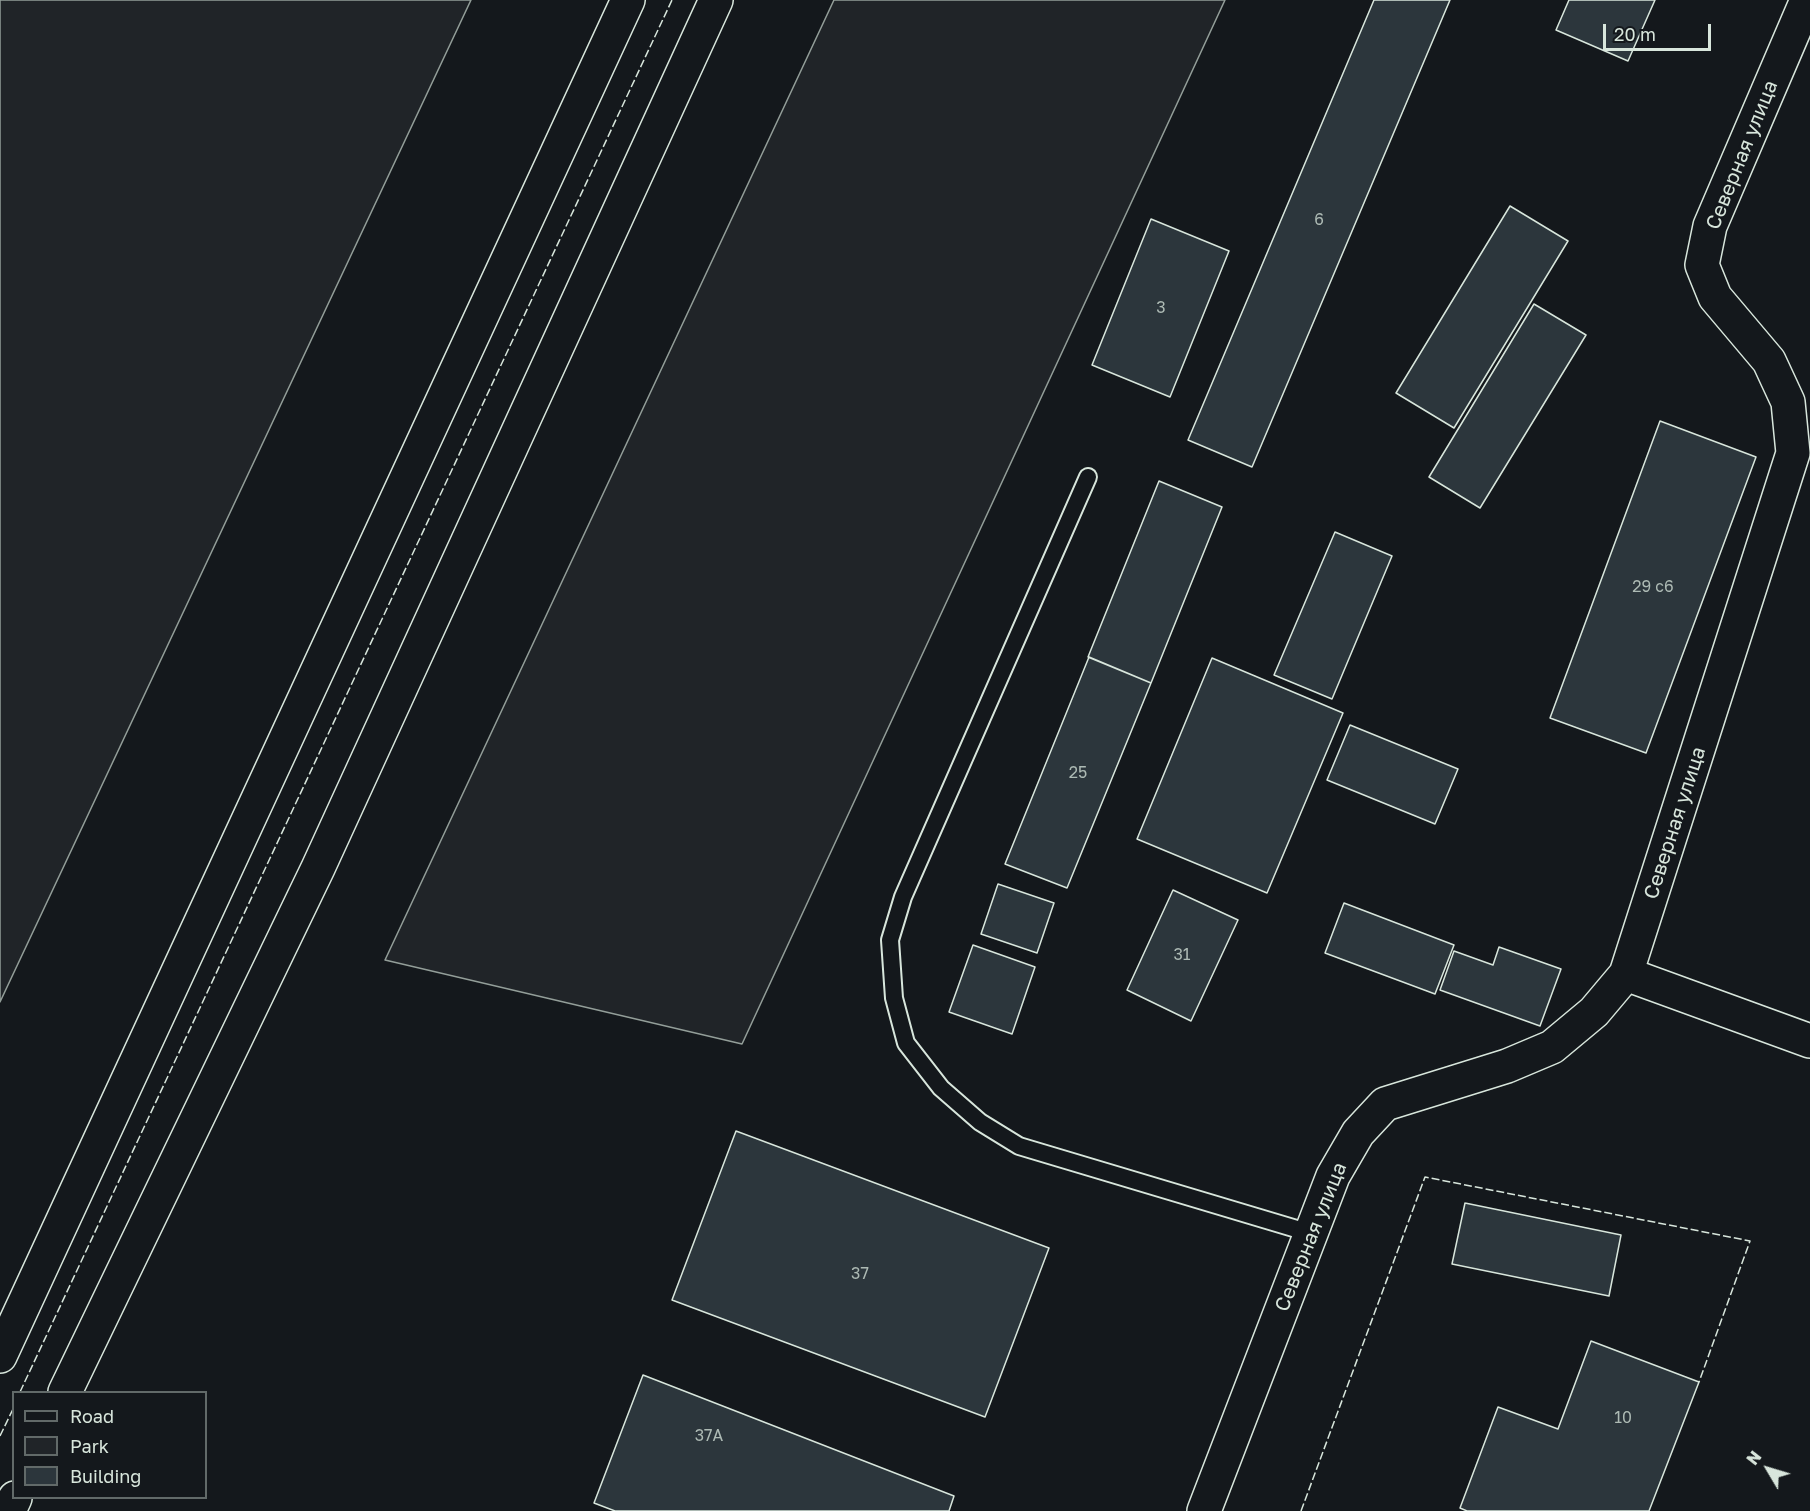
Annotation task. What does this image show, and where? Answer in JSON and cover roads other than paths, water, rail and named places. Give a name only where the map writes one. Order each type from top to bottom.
[{"type":"main road","points":[[0,1356],[628,0]]},
{"type":"main road","points":[[65,1391],[323,857],[716,0]]},
{"type":"main road","name":"Северная улица","points":[[1204,1511],[1333,1176],[1358,1133],[1385,1104],[1508,1066],[1552,1047],[1594,1012],[1626,974],[1793,453],[1788,402],[1769,361],[1714,297],[1702,265],[1710,226],[1807,0]]},
{"type":"main road","points":[[1626,974],[1810,1041]]},
{"type":"lane","points":[[1088,477],[903,897],[890,940],[894,998],[906,1043],[941,1088],[980,1122],[1019,1146],[1310,1233]]}]
